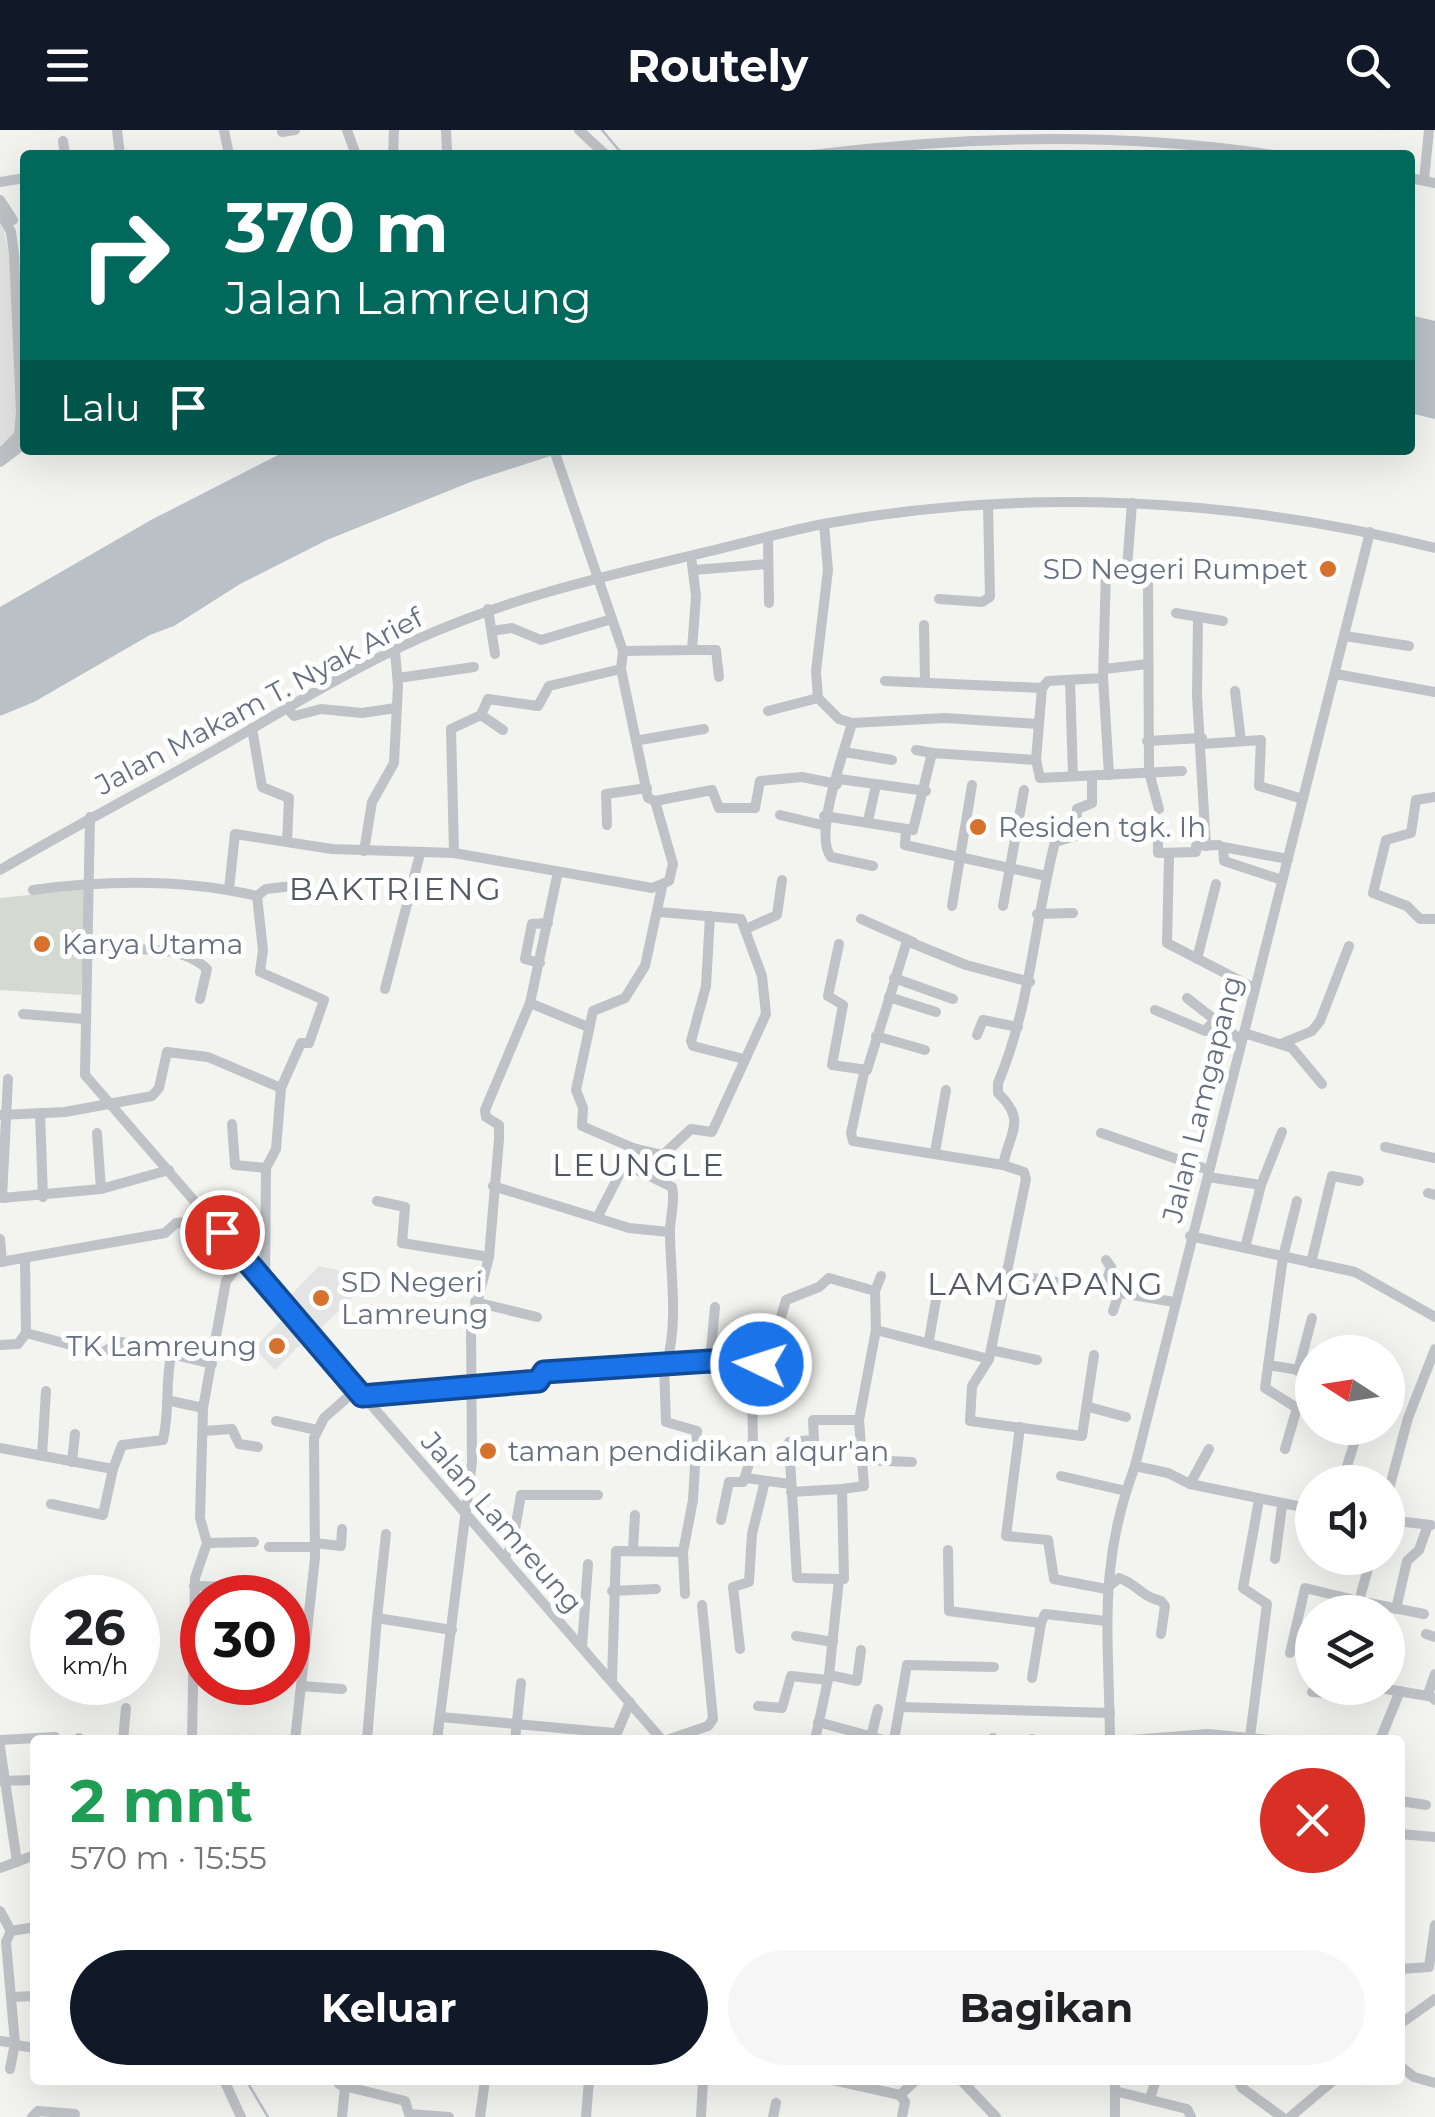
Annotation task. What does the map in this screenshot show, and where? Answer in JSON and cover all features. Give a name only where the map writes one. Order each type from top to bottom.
[{"type":"street","points":[[282,132],[295,130]]},
{"type":"street","points":[[579,130],[601,150]]},
{"type":"street","points":[[1429,130],[1426,164],[1430,182]]},
{"type":"street","points":[[63,141],[64,150]]},
{"type":"street","points":[[863,150],[1056,142],[1132,142],[1219,150]]},
{"type":"street","points":[[0,200],[12,218],[20,266]]},
{"type":"street","points":[[0,212],[9,226],[14,254],[20,375]]},
{"type":"street","points":[[0,454],[20,438]]},
{"type":"street","points":[[0,462],[20,439]]},
{"type":"street","points":[[229,890],[235,834],[364,850],[454,854],[662,887],[670,881],[672,864],[647,788],[640,740],[621,669],[623,650],[556,455]]},
{"type":"street","points":[[1127,568],[1132,503]]},
{"type":"street","name":"Jalan Makam T. Nyak Arief","points":[[0,870],[286,707],[394,650],[488,609],[596,576],[768,536],[824,524],[988,505],[1132,503],[1239,511],[1370,532],[1435,548]]},
{"type":"street","points":[[988,505],[989,617]]},
{"type":"street","points":[[824,524],[828,570],[816,671],[818,698],[839,719],[852,723],[945,718],[1038,724]]},
{"type":"street","name":"Jalan Lamgapang","points":[[1110,1735],[1106,1588],[1110,1544],[1135,1466],[1370,532]]},
{"type":"street","points":[[768,536],[769,602]]},
{"type":"street","points":[[691,556],[692,650]]},
{"type":"street","points":[[694,570],[767,564]]},
{"type":"street","points":[[1109,774],[1104,673],[1106,572],[1127,568],[1142,570],[1148,576],[1148,772],[1159,810]]},
{"type":"street","points":[[939,598],[982,602],[990,598]]},
{"type":"street","points":[[488,609],[495,654]]},
{"type":"street","points":[[1176,613],[1223,621]]},
{"type":"street","points":[[1198,616],[1206,846]]},
{"type":"street","points":[[492,631],[512,628],[541,640],[612,619]]},
{"type":"street","points":[[924,625],[925,681]]},
{"type":"street","points":[[1345,636],[1409,646]]},
{"type":"street","points":[[364,850],[372,802],[394,762],[398,678],[394,650]]},
{"type":"street","points":[[623,650],[716,650],[719,677]]},
{"type":"street","points":[[1148,664],[1048,681],[1042,688],[1038,724],[1036,760],[1040,778],[1182,770]]},
{"type":"street","points":[[398,678],[474,667]]},
{"type":"street","points":[[454,854],[451,729],[481,715],[488,700],[538,706],[548,686],[621,669]]},
{"type":"street","points":[[1336,674],[1435,692]]},
{"type":"street","points":[[885,680],[1042,688]]},
{"type":"street","points":[[1070,680],[1073,776]]},
{"type":"street","points":[[1235,691],[1242,740]]},
{"type":"street","points":[[768,711],[818,698]]},
{"type":"street","points":[[286,707],[294,716],[321,709],[362,712],[396,708]]},
{"type":"street","points":[[481,715],[503,730]]},
{"type":"street","points":[[852,723],[838,781],[823,821],[826,854],[873,866]]},
{"type":"street","points":[[252,728],[262,787],[288,798],[287,842]]},
{"type":"street","points":[[640,740],[704,729]]},
{"type":"street","points":[[1147,740],[1262,742],[1260,788],[1303,798]]},
{"type":"street","points":[[916,750],[1036,760]]},
{"type":"street","points":[[844,752],[892,760]]},
{"type":"street","points":[[780,815],[823,821],[868,821],[914,829],[932,754]]},
{"type":"street","points":[[654,801],[712,790],[719,808],[755,808],[760,781],[777,776],[926,791]]},
{"type":"street","points":[[1002,1165],[1016,1120],[1011,1104],[998,1093],[998,1083],[1030,982],[1038,942],[1038,914],[1055,842],[1076,836],[1078,809],[1092,803],[1092,776]]},
{"type":"street","points":[[868,821],[876,785]]},
{"type":"street","points":[[952,906],[972,785]]},
{"type":"street","points":[[607,825],[606,794],[647,788]]},
{"type":"street","points":[[1003,906],[1024,790]]},
{"type":"street","points":[[1435,796],[1416,800],[1411,834],[1386,840],[1372,893],[1407,906],[1420,919],[1435,919]]},
{"type":"street","name":"Jalan Lamreung","points":[[90,817],[92,882],[82,1069],[264,1284],[660,1735]]},
{"type":"street","points":[[906,829],[905,844],[1046,876]]},
{"type":"street","points":[[1158,840],[1158,852],[1196,852],[1196,846],[1219,845]]},
{"type":"street","points":[[1282,880],[1224,861],[1223,847],[1288,859]]},
{"type":"street","points":[[385,989],[420,854]]},
{"type":"street","points":[[1169,858],[1166,943],[1254,988]]},
{"type":"street","points":[[438,1735],[472,1462],[475,1302],[489,1257],[499,1126],[486,1117],[484,1110],[530,1003],[558,872]]},
{"type":"street","points":[[748,928],[777,915],[782,880]]},
{"type":"street","points":[[33,890],[92,882],[229,890],[257,896],[266,889],[292,886]]},
{"type":"street","points":[[1197,959],[1216,884]]},
{"type":"street","points":[[660,912],[741,918],[748,928],[766,1007],[712,1132],[691,1129],[663,1154],[632,1148],[582,1126],[584,1108],[576,1090],[595,1008],[625,998],[642,972],[660,912],[662,887]]},
{"type":"street","points":[[257,896],[264,950],[260,972],[318,993],[324,1000],[315,1034],[309,1043],[301,1043],[281,1088],[276,1149],[266,1168],[264,1284]]},
{"type":"street","points":[[1038,914],[1073,913]]},
{"type":"street","points":[[710,916],[706,986],[691,1041],[693,1046],[744,1059]]},
{"type":"street","points":[[861,919],[966,966],[1030,982]]},
{"type":"street","points":[[540,963],[525,959],[523,952],[532,924],[548,924]]},
{"type":"street","points":[[914,943],[907,941],[894,978],[864,1073],[851,1133],[854,1142],[934,1152],[1002,1165],[1026,1174],[1007,1289],[990,1354],[972,1385],[970,1421],[1082,1436],[1094,1356]]},
{"type":"street","points":[[839,944],[828,996],[844,1006],[832,1065],[864,1073]]},
{"type":"street","points":[[1283,1043],[1312,1031],[1320,1021],[1349,946]]},
{"type":"street","points":[[88,955],[139,950],[185,955],[207,969],[200,999]]},
{"type":"street","points":[[894,978],[953,998]]},
{"type":"street","points":[[889,997],[936,1012]]},
{"type":"street","points":[[1187,998],[1243,1037],[1283,1043],[1299,1054],[1322,1084]]},
{"type":"street","points":[[530,1003],[588,1027]]},
{"type":"street","points":[[1155,1010],[1206,1031],[1216,1019]]},
{"type":"street","points":[[23,1014],[84,1019]]},
{"type":"street","points":[[977,1035],[983,1020],[1018,1027]]},
{"type":"street","points":[[876,1036],[926,1050]]},
{"type":"street","points":[[3,1114],[40,1113],[152,1096],[159,1088],[167,1052],[208,1057],[281,1088]]},
{"type":"street","points":[[8,1079],[3,1114],[2,1198],[102,1189],[170,1170]]},
{"type":"street","points":[[934,1152],[946,1090]]},
{"type":"street","points":[[40,1113],[43,1197]]},
{"type":"street","points":[[232,1124],[234,1165],[266,1168]]},
{"type":"street","points":[[1244,1248],[1282,1132]]},
{"type":"street","points":[[98,1133],[102,1189]]},
{"type":"street","points":[[1100,1133],[1209,1173],[1262,1185]]},
{"type":"street","points":[[1385,1147],[1435,1158]]},
{"type":"street","points":[[597,1218],[632,1148]]},
{"type":"street","points":[[625,1164],[672,1187],[670,1232],[675,1309],[666,1364],[666,1422],[697,1430],[693,1500],[682,1552],[685,1594]]},
{"type":"street","points":[[1311,1263],[1332,1176],[1359,1182]]},
{"type":"street","points":[[493,1186],[629,1228],[670,1232]]},
{"type":"street","points":[[377,1200],[405,1207],[402,1243],[489,1257]]},
{"type":"street","points":[[1286,1449],[1298,1408],[1266,1390],[1284,1258],[1298,1201]]},
{"type":"street","points":[[0,1240],[1,1262],[165,1233],[176,1223],[212,1220]]},
{"type":"street","points":[[1190,1236],[1375,1280],[1435,1318]]},
{"type":"street","points":[[0,1345],[18,1344],[26,1333],[25,1258]]},
{"type":"street","points":[[198,1575],[208,1543],[200,1518],[203,1408],[226,1281],[244,1258]]},
{"type":"street","points":[[1104,1290],[1111,1268],[1106,1260]]},
{"type":"street","points":[[1009,1274],[1174,1302]]},
{"type":"street","points":[[1009,1274],[1174,1302]]},
{"type":"street","points":[[746,1478],[790,1488],[864,1486],[859,1420],[876,1330],[875,1291],[881,1276]]},
{"type":"street","points":[[310,1595],[317,1430],[359,1393],[538,1381],[544,1372],[710,1361],[771,1362],[783,1305],[792,1296],[820,1287],[828,1278],[875,1291]]},
{"type":"street","points":[[980,1281],[1007,1289]]},
{"type":"street","points":[[1113,1311],[1118,1293]]},
{"type":"street","points":[[930,1340],[937,1294]]},
{"type":"street","points":[[475,1302],[538,1317]]},
{"type":"street","points":[[710,1361],[715,1307]]},
{"type":"street","points":[[1307,1335],[1312,1318]]},
{"type":"street","points":[[753,1450],[752,1364],[758,1322]]},
{"type":"street","points":[[876,1330],[1037,1360]]},
{"type":"street","points":[[26,1333],[101,1353],[122,1342],[212,1364]]},
{"type":"street","points":[[1395,1465],[1408,1418],[1435,1349]]},
{"type":"street","points":[[51,1504],[103,1515],[112,1469],[122,1445],[163,1440],[171,1401],[167,1390],[171,1356]]},
{"type":"street","points":[[1268,1366],[1295,1370]]},
{"type":"street","points":[[42,1456],[46,1392]]},
{"type":"street","points":[[171,1401],[203,1408]]},
{"type":"street","points":[[1089,1407],[1126,1417]]},
{"type":"street","points":[[842,1489],[844,1579],[797,1578],[789,1442],[814,1440],[814,1420],[859,1420]]},
{"type":"street","points":[[276,1421],[317,1430]]},
{"type":"street","points":[[1020,1427],[1006,1510],[1006,1536],[1048,1540],[1054,1579],[1106,1588],[1119,1578],[1134,1584],[1144,1597],[1164,1603],[1161,1634]]},
{"type":"street","points":[[204,1430],[232,1429],[239,1444],[258,1446]]},
{"type":"street","points":[[72,1462],[75,1434]]},
{"type":"street","points":[[0,1448],[112,1469]]},
{"type":"street","points":[[1190,1484],[1209,1449]]},
{"type":"street","points":[[862,1460],[912,1462]]},
{"type":"street","points":[[722,1520],[729,1482],[743,1482],[750,1464]]},
{"type":"street","points":[[1135,1466],[1168,1473],[1190,1484],[1295,1507]]},
{"type":"street","points":[[1061,1476],[1126,1491]]},
{"type":"street","points":[[740,1649],[733,1587],[749,1582],[752,1534],[764,1481]]},
{"type":"street","points":[[504,1558],[512,1546],[521,1495],[598,1496]]},
{"type":"street","points":[[1250,1735],[1267,1604],[1243,1588],[1258,1500]]},
{"type":"street","points":[[1275,1559],[1282,1506]]},
{"type":"street","points":[[633,1549],[635,1514]]},
{"type":"street","points":[[1399,1595],[1407,1561],[1419,1550],[1432,1526],[1405,1522]]},
{"type":"street","points":[[269,1547],[341,1546],[342,1529]]},
{"type":"street","points":[[366,1735],[386,1534]]},
{"type":"street","points":[[208,1543],[254,1542]]},
{"type":"street","points":[[612,1681],[614,1554],[633,1549],[682,1552]]},
{"type":"street","points":[[948,1550],[949,1611],[1041,1623]]},
{"type":"street","points":[[582,1647],[588,1564]]},
{"type":"street","points":[[817,1735],[828,1677],[839,1579]]},
{"type":"street","points":[[1303,1595],[1305,1588],[1325,1595]]},
{"type":"street","points":[[612,1591],[656,1590]]},
{"type":"street","points":[[680,1735],[708,1726],[713,1719],[702,1605]]},
{"type":"street","points":[[1405,1610],[1424,1614]]},
{"type":"street","points":[[1032,1678],[1044,1614],[1106,1621]]},
{"type":"street","points":[[377,1618],[452,1630]]},
{"type":"street","points":[[1290,1653],[1295,1631]]},
{"type":"street","points":[[796,1636],[833,1642]]},
{"type":"street","points":[[758,1706],[782,1708],[790,1676],[857,1681],[861,1650]]},
{"type":"street","points":[[895,1735],[909,1664],[994,1666]]},
{"type":"street","points":[[1405,1692],[1432,1698],[1435,1674]]},
{"type":"street","points":[[516,1735],[522,1683]]},
{"type":"street","points":[[310,1687],[342,1689]]},
{"type":"street","points":[[614,1735],[630,1702]]},
{"type":"street","points":[[192,1705],[192,1735]]},
{"type":"street","points":[[296,1735],[299,1705]]},
{"type":"street","points":[[1382,1735],[1394,1705]]},
{"type":"street","points":[[902,1707],[1110,1713]]},
{"type":"street","points":[[123,1735],[126,1708]]},
{"type":"street","points":[[871,1735],[878,1709]]},
{"type":"street","points":[[441,1717],[607,1735]]},
{"type":"street","points":[[818,1722],[863,1735]]},
{"type":"street","points":[[17,1862],[0,1746],[30,1742]]},
{"type":"street","points":[[3,1781],[30,1780]]},
{"type":"street","points":[[1405,1802],[1426,1804]]},
{"type":"street","points":[[1405,1834],[1435,1836]]},
{"type":"street","points":[[0,1868],[30,1857]]},
{"type":"street","points":[[0,1911],[11,1931]]},
{"type":"street","points":[[1405,1969],[1429,1967],[1435,1925]]},
{"type":"street","points":[[11,1931],[30,1928]]},
{"type":"street","points":[[10,2070],[15,2044],[6,1942],[11,1931]]},
{"type":"street","points":[[12,1997],[30,1996]]},
{"type":"street","points":[[1405,2020],[1435,1999]]},
{"type":"street","points":[[0,2041],[30,2047]]},
{"type":"street","points":[[1405,2070],[1435,2083]]},
{"type":"street","points":[[227,2085],[245,2117]]},
{"type":"street","points":[[235,2085],[245,2117]]},
{"type":"street","points":[[340,2085],[342,2117]]},
{"type":"street","points":[[348,2085],[400,2099],[409,2114],[449,2117]]},
{"type":"street","points":[[480,2117],[484,2085]]},
{"type":"street","points":[[586,2117],[588,2085]]},
{"type":"street","points":[[701,2085],[701,2117]]},
{"type":"street","points":[[856,2085],[900,2095],[905,2102],[902,2117]]},
{"type":"street","points":[[900,2095],[911,2085]]},
{"type":"street","points":[[967,2085],[996,2117]]},
{"type":"street","points":[[1150,2098],[1154,2085]]},
{"type":"street","points":[[1240,2085],[1293,2116],[1328,2085]]},
{"type":"street","points":[[1116,2117],[1115,2086],[1189,2110],[1191,2117]]},
{"type":"street","points":[[773,2117],[776,2103]]},
{"type":"street","points":[[32,2117],[38,2111],[75,2114]]},
{"type":"shaded area","points":[[0,216],[13,273],[17,434],[0,451]]},
{"type":"shaded area","points":[[1415,316],[1435,321],[1435,419],[1415,414]]},
{"type":"shaded area","points":[[278,455],[554,455],[473,481],[327,540],[240,584],[174,626],[150,635],[34,702],[0,716],[0,607],[151,520]]},
{"type":"shaded area","name":"Karya Utama","points":[[86,889],[81,995],[0,990],[0,898]]},
{"type":"shaded area","name":"SD Negeri Lamreung","points":[[319,1266],[356,1274],[356,1294],[317,1332],[285,1301]]},
{"type":"shaded area","name":"TK Lamreung","points":[[281,1321],[302,1343],[275,1370],[254,1348]]},
{"type":"waterway","points":[[602,130],[619,150]]},
{"type":"waterway","points":[[249,2085],[268,2117]]},
{"type":"place","name":"SD Negeri Rumpet","points":[[1328,569]]},
{"type":"place","name":"Residen tgk. Ih","points":[[978,827]]},
{"type":"place","name":"Karya Utama","points":[[42,944]]},
{"type":"place","name":"SD Negeri Lamreung","points":[[321,1298]]},
{"type":"place","name":"TK Lamreung","points":[[277,1346]]},
{"type":"place","name":"taman pendidikan alqur'an","points":[[488,1451]]},
{"type":"district","name":"BAKTRIENG","points":[[396,889]]},
{"type":"district","name":"LEUNGLE","points":[[639,1165]]},
{"type":"district","name":"LAMGAPANG","points":[[1046,1284]]},
{"type":"route","points":[[222,1232],[362,1396],[538,1381],[544,1372],[710,1361],[761,1364]]}]
